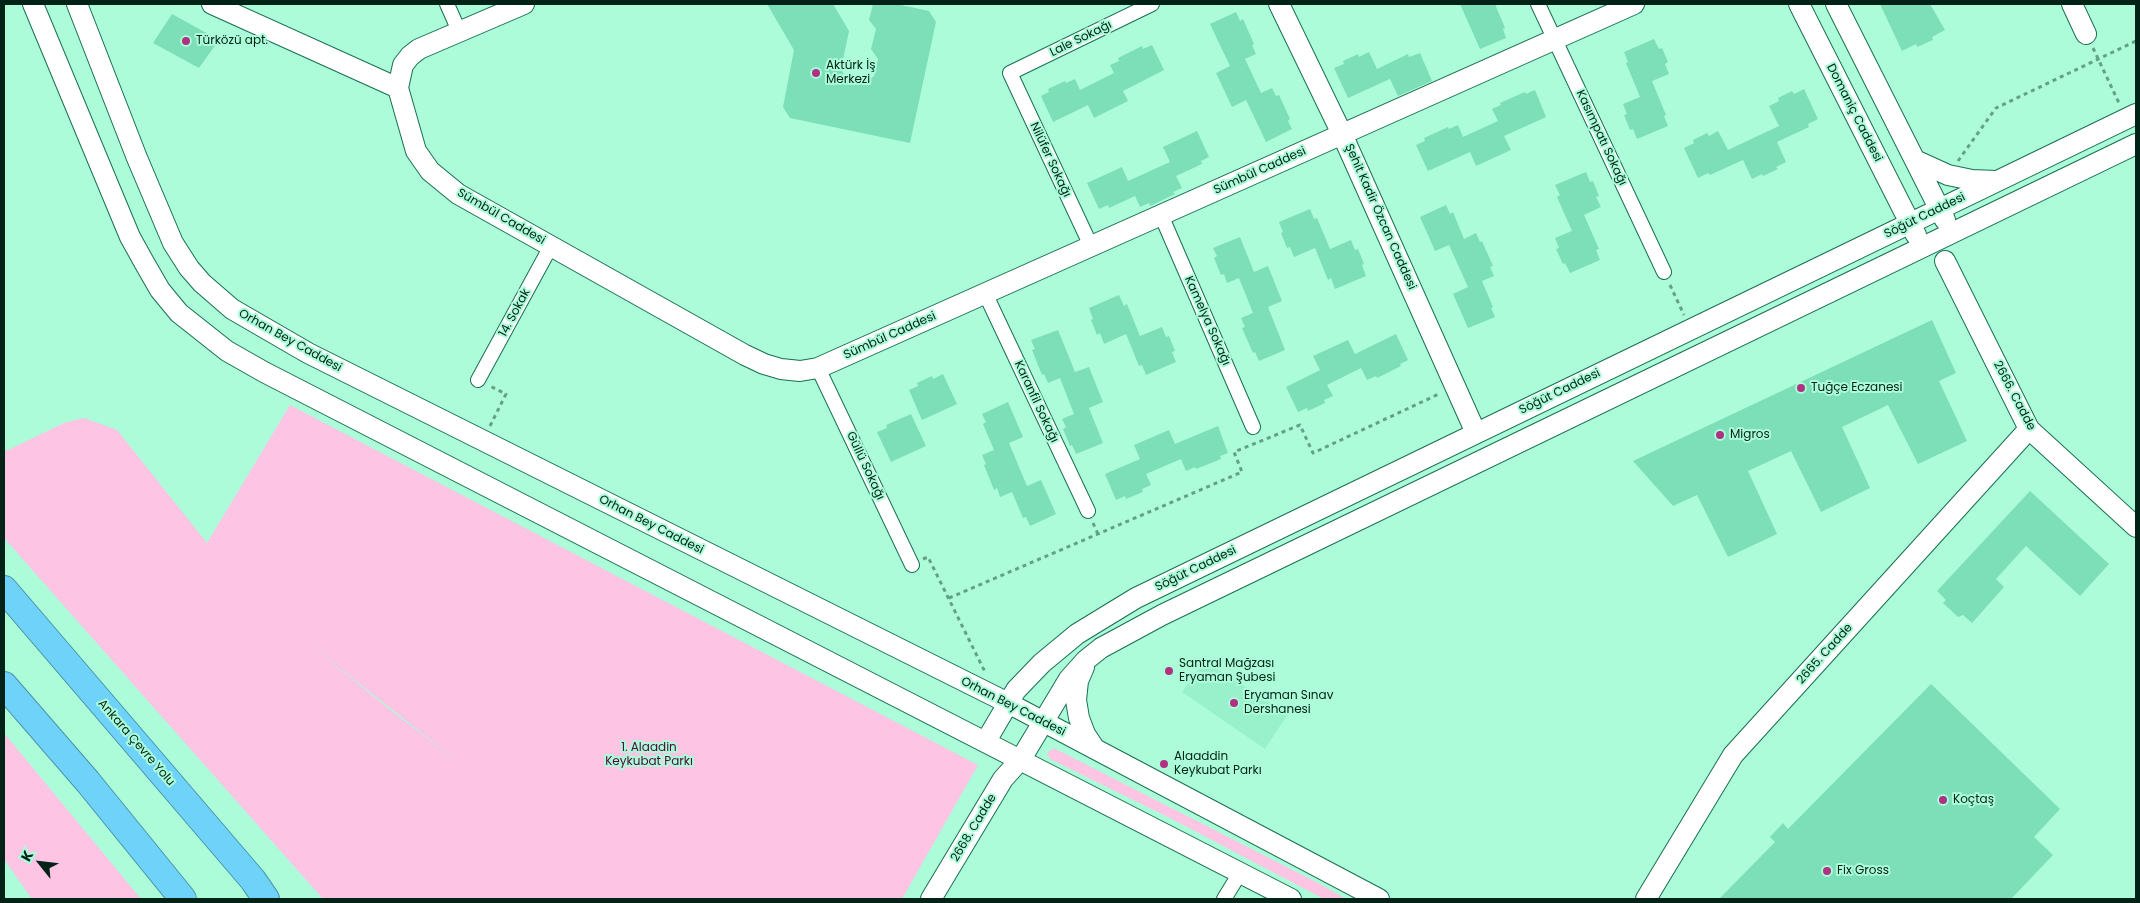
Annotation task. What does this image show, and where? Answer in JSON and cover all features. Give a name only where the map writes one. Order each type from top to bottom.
[{"type":"highway","name":"Ankara Çevre Yolu","points":[[4,589],[263,893]]},
{"type":"highway","points":[[4,685],[88,782],[183,899]]},
{"type":"main road","points":[[33,4],[130,237],[160,290],[179,313],[227,351],[264,372],[1291,899]]},
{"type":"main road","name":"Orhan Bey Caddesi","points":[[77,4],[137,158],[173,243],[189,268],[202,283],[232,308],[279,337],[1003,701],[1379,899]]},
{"type":"main road","points":[[212,4],[398,88],[403,65],[419,49],[524,4]]},
{"type":"main road","name":"Şehit Kadir Özcan Caddesi","points":[[1279,4],[1342,134],[1476,433]]},
{"type":"main road","name":"Sümbül Caddesi","points":[[398,88],[413,143],[430,171],[458,194],[764,364],[781,369],[800,371],[818,368],[1634,4]]},
{"type":"main road","name":"Domaniç Caddesi","points":[[1799,4],[1921,248]]},
{"type":"main road","points":[[1836,4],[1951,233],[1945,261],[1921,248]]},
{"type":"main road","points":[[2072,4],[2086,34]]},
{"type":"main road","name":"Söğüt Caddesi","points":[[986,741],[1003,701],[1042,663],[1077,634],[1105,616],[1197,568],[2131,117]]},
{"type":"main road","points":[[1043,722],[1069,679],[1086,660],[1101,648],[1162,615],[2136,144]]},
{"type":"main road","points":[[1915,160],[1948,175],[1972,180],[1998,181]]},
{"type":"main road","name":"2666. Cadde","points":[[1945,261],[2029,429],[2136,526]]},
{"type":"main road","name":"2665. Cadde","points":[[1646,899],[1733,755],[2029,429]]},
{"type":"main road","points":[[1086,660],[1078,681],[1076,700],[1079,718],[1085,734],[1095,749]]},
{"type":"main road","name":"2668. Cadde","points":[[931,899],[1003,779],[1021,759],[1043,722]]},
{"type":"street","points":[[447,4],[459,31]]},
{"type":"street","name":"Lale Sokağı","points":[[1010,73],[1152,4]]},
{"type":"street","name":"Kasımpatı Sokağı","points":[[1538,4],[1664,272]]},
{"type":"street","name":"Nilüfer Sokağı","points":[[1010,73],[1091,246]]},
{"type":"street","name":"Kamelya Sokağı","points":[[1161,215],[1253,427]]},
{"type":"street","name":"14. Sokak","points":[[478,380],[551,246]]},
{"type":"street","name":"Karanfil Sokağı","points":[[985,293],[1088,511]]},
{"type":"street","name":"Güllü Sokağı","points":[[818,368],[912,565]]},
{"type":"street","points":[[1224,899],[1240,873]]},
{"type":"path","points":[[2086,34],[2098,60],[2131,117]]},
{"type":"path","points":[[1948,175],[1996,108],[2136,41]]},
{"type":"path","points":[[1664,272],[1690,330]]},
{"type":"path","points":[[478,380],[506,394],[482,440]]},
{"type":"path","points":[[948,598],[1242,472],[1234,452],[1300,425],[1314,453],[1455,386]]},
{"type":"path","points":[[912,565],[928,557],[1003,701]]},
{"type":"shaded area","name":"Eryaman Sınav Dershanesi","points":[[1205,661],[1288,714],[1265,749],[1182,692]]},
{"type":"green space","name":"1. Alaadin Keykubat Parkı","points":[[290,405],[978,765],[902,899],[323,899],[4,538],[4,452],[64,423],[84,418],[117,430],[207,543]],"holes":[[[308,643],[462,765],[389,709]]]},
{"type":"green space","points":[[4,733],[141,899],[32,899],[4,859]]},
{"type":"green space","points":[[1054,748],[1346,899],[1324,899],[1170,818],[1050,759],[1047,753]]},
{"type":"building","name":"Aktürk İş Merkezi","points":[[767,4],[833,4],[849,31],[841,69],[846,78],[866,82],[874,76],[878,59],[871,49],[876,29],[869,20],[873,4],[896,4],[929,11],[936,22],[910,143],[790,118],[783,107],[794,50]]},
{"type":"building","points":[[1460,4],[1495,4],[1505,28],[1503,29],[1506,38],[1480,49]]},
{"type":"building","points":[[1880,4],[1930,4],[1945,30],[1932,37],[1933,40],[1917,47],[1916,44],[1902,51]]},
{"type":"building","points":[[1236,12],[1240,21],[1243,19],[1254,44],[1252,45],[1256,54],[1245,59],[1261,93],[1272,88],[1276,96],[1279,95],[1290,119],[1288,121],[1292,129],[1266,142],[1246,100],[1232,107],[1216,73],[1230,66],[1210,24]]},
{"type":"building","name":"Türközü apt.","points":[[172,14],[219,40],[199,68],[153,43]]},
{"type":"building","points":[[1654,39],[1659,49],[1662,48],[1668,62],[1665,64],[1669,74],[1652,81],[1666,115],[1664,116],[1668,126],[1637,139],[1633,129],[1630,130],[1624,115],[1627,114],[1623,104],[1640,97],[1626,63],[1628,62],[1624,52]]},
{"type":"building","points":[[1152,45],[1164,70],[1123,91],[1128,101],[1094,118],[1088,105],[1053,122],[1041,96],[1049,92],[1048,89],[1065,81],[1066,83],[1075,79],[1080,90],[1114,73],[1110,65],[1119,61],[1118,58],[1142,46],[1143,49]]},
{"type":"building","points":[[1369,52],[1377,69],[1408,54],[1409,57],[1420,53],[1432,81],[1398,96],[1390,79],[1348,98],[1334,68],[1344,64],[1343,61],[1358,54],[1359,57]]},
{"type":"building","points":[[1804,89],[1818,119],[1808,124],[1809,127],[1777,142],[1786,162],[1776,167],[1778,169],[1752,179],[1743,160],[1710,175],[1708,173],[1698,178],[1684,148],[1694,143],[1693,140],[1707,133],[1709,136],[1718,131],[1728,150],[1779,126],[1769,106],[1779,101],[1778,98],[1792,91],[1794,94]]},
{"type":"building","points":[[1535,90],[1546,117],[1504,136],[1511,150],[1476,166],[1470,152],[1428,171],[1416,145],[1425,141],[1424,138],[1448,127],[1449,129],[1458,125],[1463,137],[1498,121],[1492,109],[1501,105],[1500,103],[1525,92],[1526,94]]},
{"type":"building","points":[[1197,131],[1209,157],[1201,161],[1202,164],[1176,176],[1182,188],[1173,192],[1175,194],[1150,206],[1149,203],[1140,207],[1135,196],[1109,208],[1108,205],[1099,209],[1087,183],[1122,167],[1128,181],[1170,162],[1163,147]]},
{"type":"building","points":[[1586,172],[1590,182],[1593,181],[1599,196],[1596,197],[1601,207],[1584,215],[1599,249],[1596,250],[1600,260],[1570,273],[1565,263],[1563,264],[1556,249],[1559,248],[1555,238],[1572,231],[1557,197],[1560,195],[1555,185]]},
{"type":"building","points":[[1446,205],[1450,214],[1453,212],[1464,239],[1476,233],[1480,242],[1482,241],[1493,266],[1490,267],[1494,276],[1482,281],[1493,307],[1491,308],[1495,317],[1468,328],[1453,294],[1468,287],[1449,245],[1435,251],[1420,217]]},
{"type":"building","points":[[1310,209],[1314,219],[1317,218],[1330,249],[1351,240],[1355,250],[1358,249],[1366,276],[1335,289],[1331,278],[1328,280],[1315,248],[1294,257],[1290,247],[1287,248],[1279,222]]},
{"type":"building","points":[[1240,237],[1254,272],[1268,266],[1282,301],[1268,307],[1285,350],[1259,361],[1255,352],[1253,353],[1242,328],[1245,327],[1241,318],[1253,313],[1239,278],[1227,283],[1224,274],[1221,275],[1214,258],[1217,256],[1213,248]]},
{"type":"building","points":[[1119,295],[1124,306],[1127,304],[1140,336],[1162,327],[1166,337],[1169,336],[1175,351],[1172,352],[1176,362],[1146,375],[1142,365],[1139,366],[1126,334],[1104,344],[1100,333],[1097,335],[1089,308]]},
{"type":"building","points":[[1932,320],[1956,373],[1939,381],[1967,441],[1918,464],[1888,405],[1842,427],[1870,488],[1821,512],[1791,451],[1748,471],[1777,534],[1728,557],[1697,495],[1673,506],[1633,461]]},
{"type":"building","points":[[1058,330],[1075,372],[1089,367],[1103,402],[1089,408],[1103,443],[1076,454],[1072,445],[1070,446],[1063,429],[1066,427],[1062,419],[1074,414],[1060,378],[1048,383],[1044,374],[1042,375],[1032,350],[1035,349],[1031,340]]},
{"type":"building","points":[[1396,334],[1408,360],[1400,364],[1401,366],[1377,378],[1376,376],[1367,380],[1361,368],[1327,385],[1333,396],[1324,400],[1325,403],[1308,411],[1307,408],[1298,412],[1286,387],[1320,370],[1313,356],[1348,340],[1355,354]]},
{"type":"building","points":[[943,374],[957,404],[922,420],[909,390],[918,386],[917,383],[932,376],[933,379]]},
{"type":"building","points":[[1008,402],[1023,437],[1009,443],[1027,486],[1041,480],[1056,514],[1030,526],[1026,517],[1023,518],[1012,492],[1000,497],[997,488],[994,490],[982,455],[994,450],[983,424],[986,422],[982,414]]},
{"type":"building","points":[[911,414],[926,446],[891,462],[877,432],[887,428],[886,425]]},
{"type":"building","points":[[1218,426],[1228,453],[1220,456],[1221,459],[1186,471],[1181,459],[1146,474],[1151,485],[1142,489],[1143,492],[1126,499],[1125,496],[1116,500],[1105,474],[1140,459],[1134,445],[1169,430],[1175,444]]},
{"type":"building","points":[[2030,491],[2109,564],[2080,596],[2026,546],[1996,579],[2004,587],[1972,623],[1963,615],[1958,617],[1943,603],[1946,600],[1937,591]]},
{"type":"building","name":"Koçtaş","points":[[1931,684],[2060,809],[2034,837],[2053,855],[2011,899],[1719,899],[1775,842],[1770,837],[1783,823],[1788,829]]},
{"type":"place","name":"Türközü apt.","points":[[186,41]]},
{"type":"place","name":"Aktürk İş Merkezi","points":[[816,73]]},
{"type":"place","name":"Tuğçe Eczanesi","points":[[1801,388]]},
{"type":"place","name":"Migros","points":[[1720,435]]},
{"type":"place","name":"Santral Mağzası Eryaman Şubesi","points":[[1169,671]]},
{"type":"place","name":"Eryaman Sınav Dershanesi","points":[[1234,703]]},
{"type":"place","name":"Alaaddin Keykubat Parkı","points":[[1164,764]]},
{"type":"place","name":"Koçtaş","points":[[1943,800]]},
{"type":"place","name":"Fix Gross","points":[[1827,871]]}]
